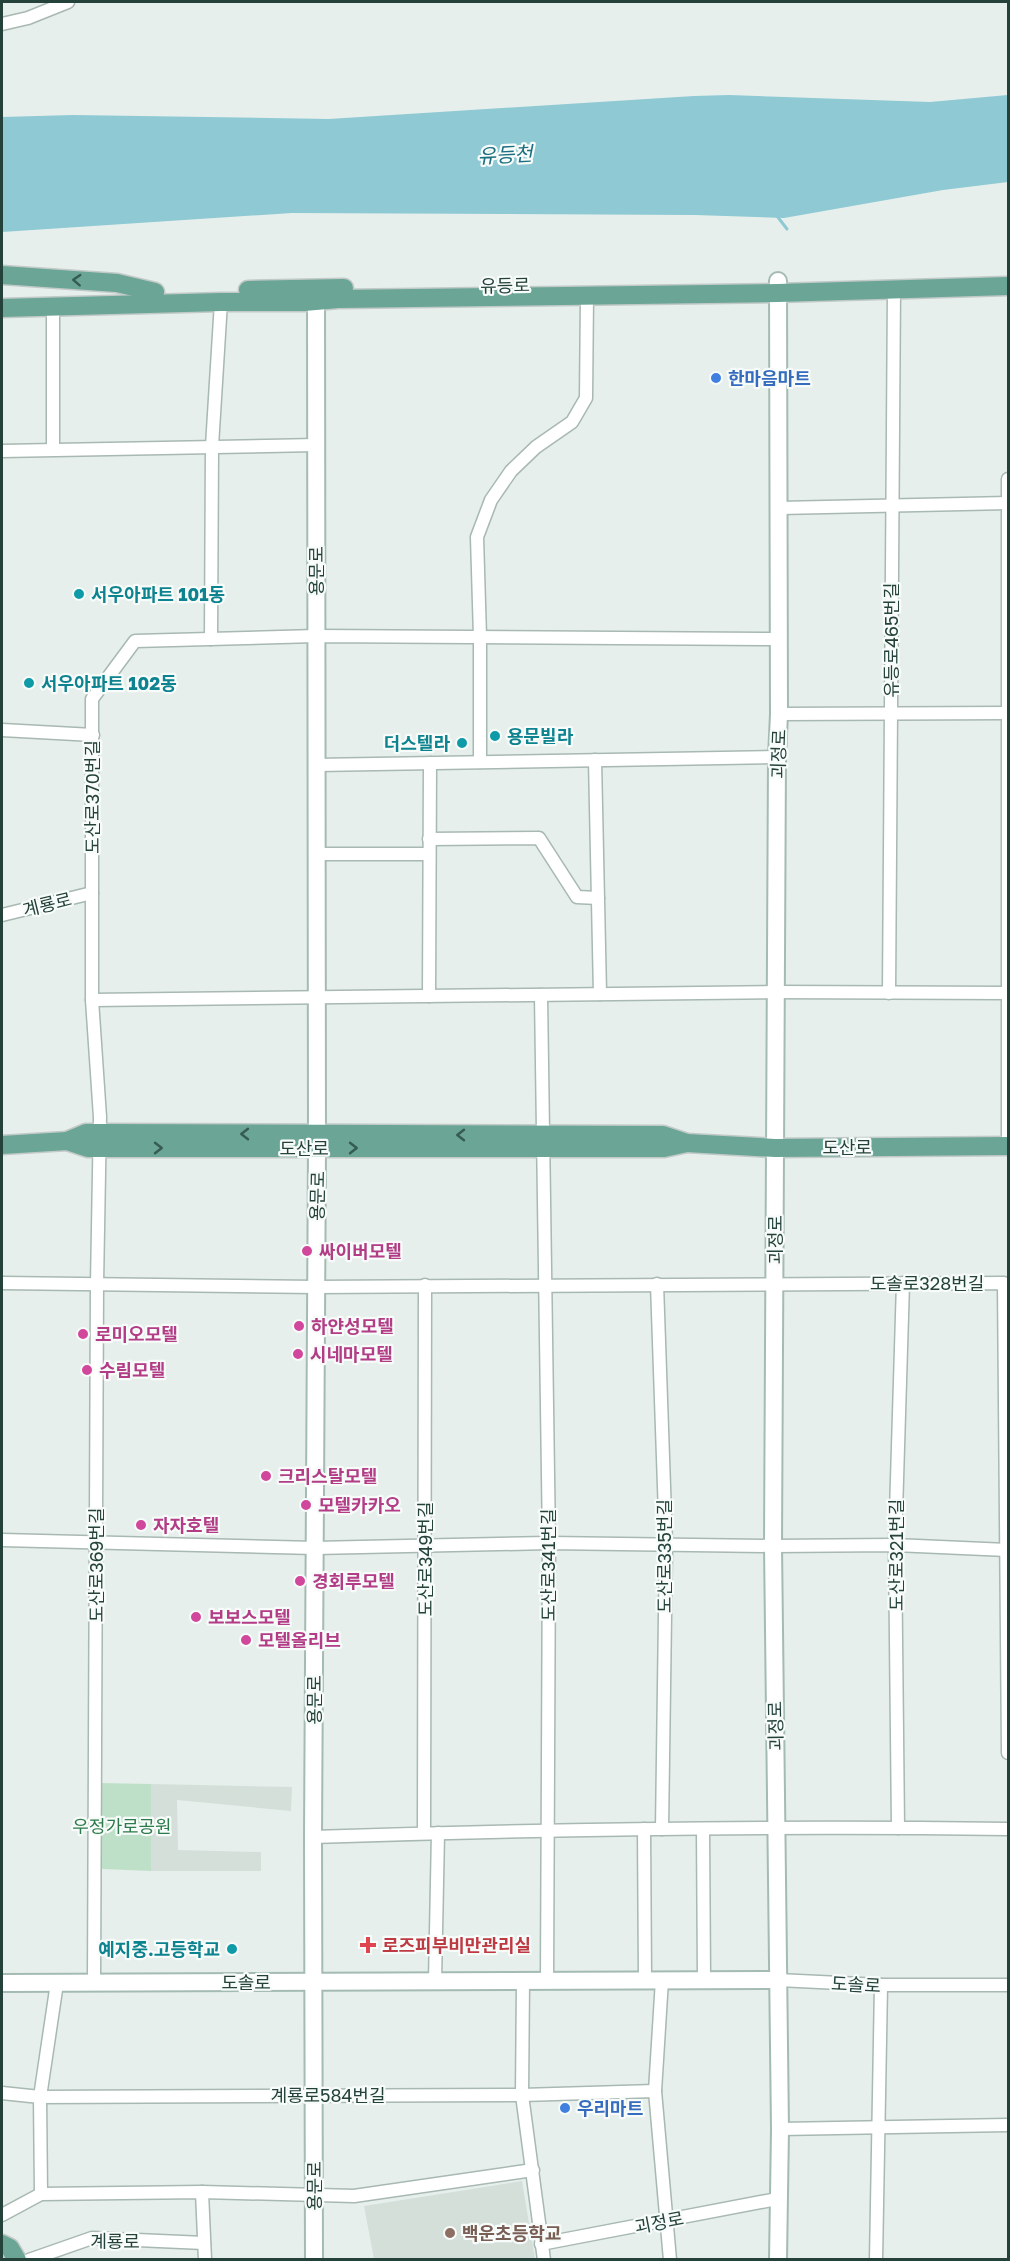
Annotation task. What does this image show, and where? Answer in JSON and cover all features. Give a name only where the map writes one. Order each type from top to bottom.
[{"type":"main road","points":[[2,275],[117,282],[155,292]]},
{"type":"main road","name":"유등로","points":[[2,308],[220,302],[316,295],[338,299],[587,295],[1008,276]]},
{"type":"main road","name":"유등로","points":[[2,297],[155,292],[316,295],[778,287],[1008,286]]},
{"type":"main road","name":"도산로","points":[[2,1145],[67,1141],[86,1133],[99,1140],[543,1142],[663,1135],[687,1143],[775,1148],[1008,1146]]},
{"type":"main road","points":[[2,2244],[10,2248],[17,2259]]},
{"type":"main road","points":[[2,2254],[5,2259]]},
{"type":"street","points":[[2,24],[28,18],[68,2]]},
{"type":"street","name":"괴정로","points":[[778,287],[780,508],[773,1546],[780,2129],[777,2199],[778,2259]]},
{"type":"street","name":"유등로465번길","points":[[889,993],[894,288]]},
{"type":"street","name":"용문로","points":[[314,2259],[313,1837],[317,1141],[316,295]]},
{"type":"street","points":[[480,762],[477,537],[491,500],[511,471],[536,447],[572,422],[586,398],[587,295]]},
{"type":"street","points":[[212,639],[212,447],[220,302]]},
{"type":"street","points":[[53,307],[53,449]]},
{"type":"street","points":[[2,451],[316,445]]},
{"type":"street","points":[[1008,479],[1008,1146]]},
{"type":"street","points":[[780,508],[1008,503]]},
{"type":"street","name":"도산로370번길","points":[[99,1140],[100,1118],[92,1000],[92,699],[135,641],[316,636],[778,639]]},
{"type":"street","points":[[779,714],[1008,713]]},
{"type":"street","points":[[2,730],[93,735]]},
{"type":"street","points":[[316,765],[777,757]]},
{"type":"street","points":[[595,760],[600,994]]},
{"type":"street","points":[[429,763],[429,996]]},
{"type":"street","points":[[429,839],[539,838],[577,897],[598,898]]},
{"type":"street","points":[[316,854],[429,854]]},
{"type":"street","name":"계룡로","points":[[2,915],[92,893]]},
{"type":"street","points":[[92,1000],[776,992],[1008,993]]},
{"type":"street","points":[[541,995],[543,1142]]},
{"type":"street","name":"도산로369번길","points":[[94,1983],[99,1140]]},
{"type":"street","name":"도산로341번길","points":[[543,1142],[549,1543],[547,1981]]},
{"type":"street","name":"도솔로328번길","points":[[2,1283],[316,1287],[1004,1283],[1008,1753]]},
{"type":"street","name":"도산로321번길","points":[[898,1828],[894,1545],[903,1283]]},
{"type":"street","name":"도산로335번길","points":[[657,1284],[666,1544],[662,1829]]},
{"type":"street","name":"도산로349번길","points":[[424,1833],[425,1286]]},
{"type":"street","points":[[2,1540],[315,1548],[549,1543],[894,1545],[1007,1550]]},
{"type":"street","points":[[313,1837],[547,1830],[776,1827],[1008,1829]]},
{"type":"street","points":[[644,1829],[653,1980],[655,2091],[670,2259]]},
{"type":"street","points":[[703,1829],[704,1980]]},
{"type":"street","points":[[435,1981],[438,1833]]},
{"type":"street","name":"도솔로","points":[[2,1983],[777,1980],[880,1985],[1008,1985]]},
{"type":"street","points":[[523,1981],[522,2095],[534,2170],[544,2259]]},
{"type":"street","points":[[40,2194],[40,2097],[57,1983]]},
{"type":"street","points":[[876,2259],[880,1985]]},
{"type":"street","name":"계룡로584번길","points":[[2,2093],[40,2097],[522,2095],[655,2091]]},
{"type":"street","points":[[780,2129],[1008,2125]]},
{"type":"street","points":[[2,2216],[40,2194],[202,2192],[354,2196],[534,2170]]},
{"type":"street","points":[[202,2192],[205,2259]]},
{"type":"street","name":"괴정로","points":[[541,2244],[777,2199]]},
{"type":"street","name":"계룡로","points":[[29,2259],[92,2238],[204,2243]]},
{"type":"shaded area","points":[[151,1784],[292,1787],[291,1811],[177,1800],[178,1850],[261,1852],[261,1871],[151,1871]]},
{"type":"shaded area","name":"백운초등학교","points":[[522,2181],[535,2259],[374,2259],[364,2206]]},
{"type":"green space","name":"우정가로공원","points":[[101,1783],[151,1784],[151,1871],[103,1869],[93,1859]]},
{"type":"water","name":"유등천","points":[[729,95],[930,102],[1008,95],[1008,182],[943,190],[784,218],[695,215],[292,213],[2,232],[2,117],[73,115],[329,119]]},
{"type":"waterway","points":[[777,216],[787,229]]},
{"type":"place","name":"한마음마트","points":[[716,378]]},
{"type":"place","name":"서우아파트 101동","points":[[79,594]]},
{"type":"place","name":"서우아파트 102동","points":[[29,683]]},
{"type":"place","name":"용문빌라","points":[[495,736]]},
{"type":"place","name":"더스텔라","points":[[462,743]]},
{"type":"place","name":"싸이버모텔","points":[[307,1251]]},
{"type":"place","name":"하얀성모텔","points":[[299,1326]]},
{"type":"place","name":"로미오모텔","points":[[83,1334]]},
{"type":"place","name":"시네마모텔","points":[[298,1354]]},
{"type":"place","name":"수림모텔","points":[[87,1370]]},
{"type":"place","name":"크리스탈모텔","points":[[266,1476]]},
{"type":"place","name":"모텔카카오","points":[[306,1505]]},
{"type":"place","name":"자자호텔","points":[[141,1525]]},
{"type":"place","name":"경회루모텔","points":[[300,1581]]},
{"type":"place","name":"보보스모텔","points":[[196,1617]]},
{"type":"place","name":"모텔올리브","points":[[246,1640]]},
{"type":"place","name":"로즈피부비만관리실","points":[[368,1945]]},
{"type":"place","name":"예지중.고등학교","points":[[232,1949]]},
{"type":"place","name":"우리마트","points":[[565,2108]]},
{"type":"place","name":"백운초등학교","points":[[450,2233]]}]
